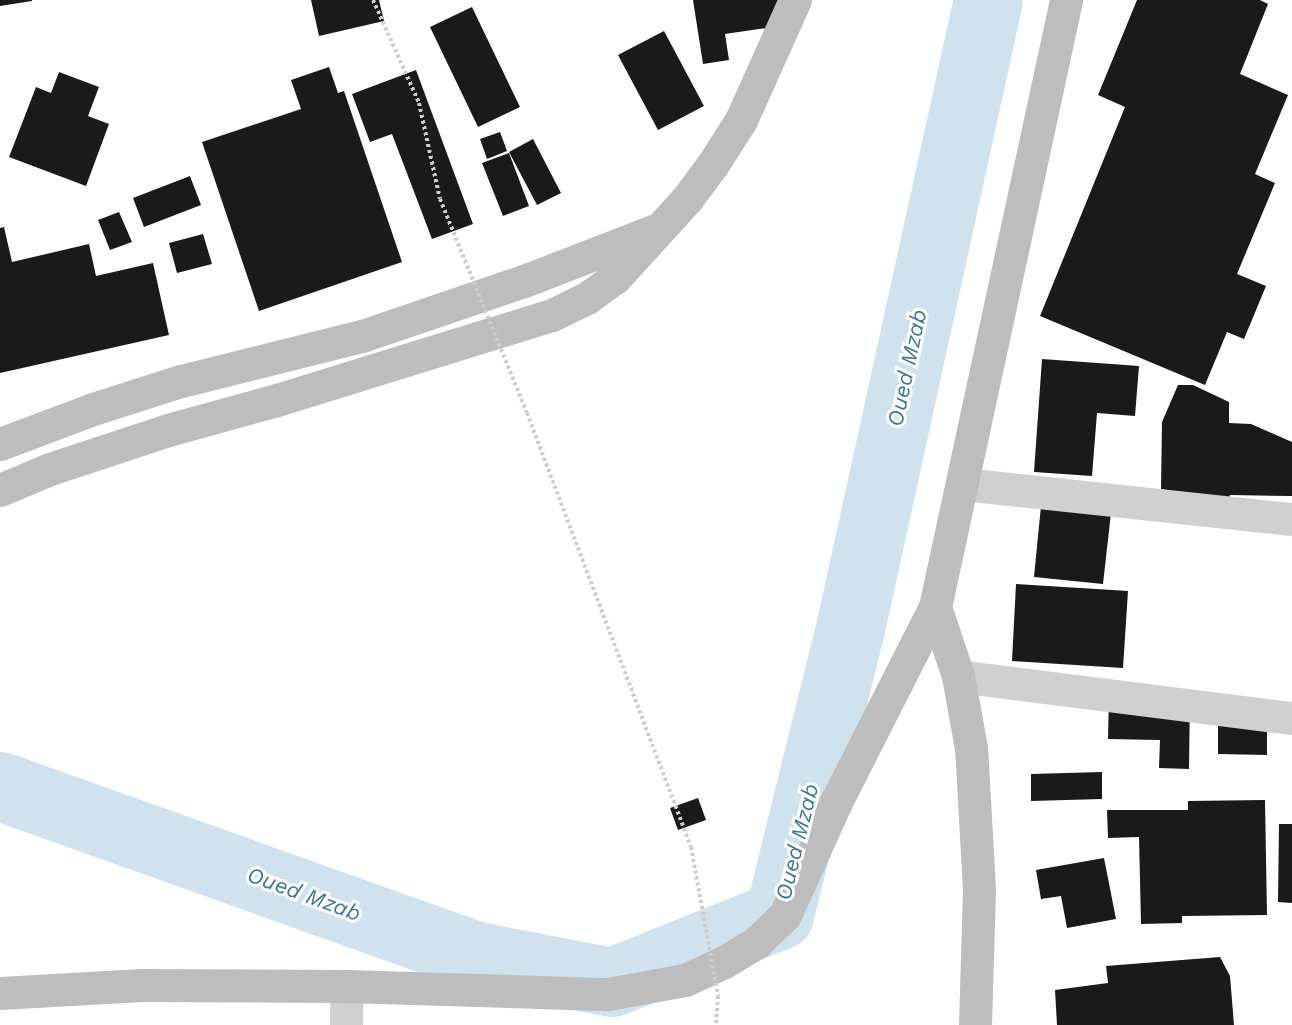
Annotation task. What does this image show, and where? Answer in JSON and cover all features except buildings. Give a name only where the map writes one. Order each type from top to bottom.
[{"type":"main road","points":[[0,490],[50,469],[168,430],[277,400],[552,315],[587,298],[615,278],[694,190],[741,120],[795,0]]},
{"type":"main road","points":[[0,993],[142,985],[347,986],[608,994],[685,980],[724,962],[757,942],[785,915],[841,791],[935,607],[1066,0]]},
{"type":"main road","points":[[0,444],[93,409],[181,381],[362,336],[524,281],[660,228]]},
{"type":"main road","points":[[935,607],[958,676],[971,748],[979,889],[975,1025]]},
{"type":"street","points":[[963,484],[1292,519]]},
{"type":"street","points":[[958,676],[1292,718]]},
{"type":"street","points":[[346,1025],[347,986]]},
{"type":"path","points":[[373,0],[419,103],[440,199],[527,413],[691,847],[718,996],[716,1025]]},
{"type":"waterway","name":"Oued Mzab","points":[[0,786],[476,956],[612,982],[779,915],[849,633],[988,0]]}]
